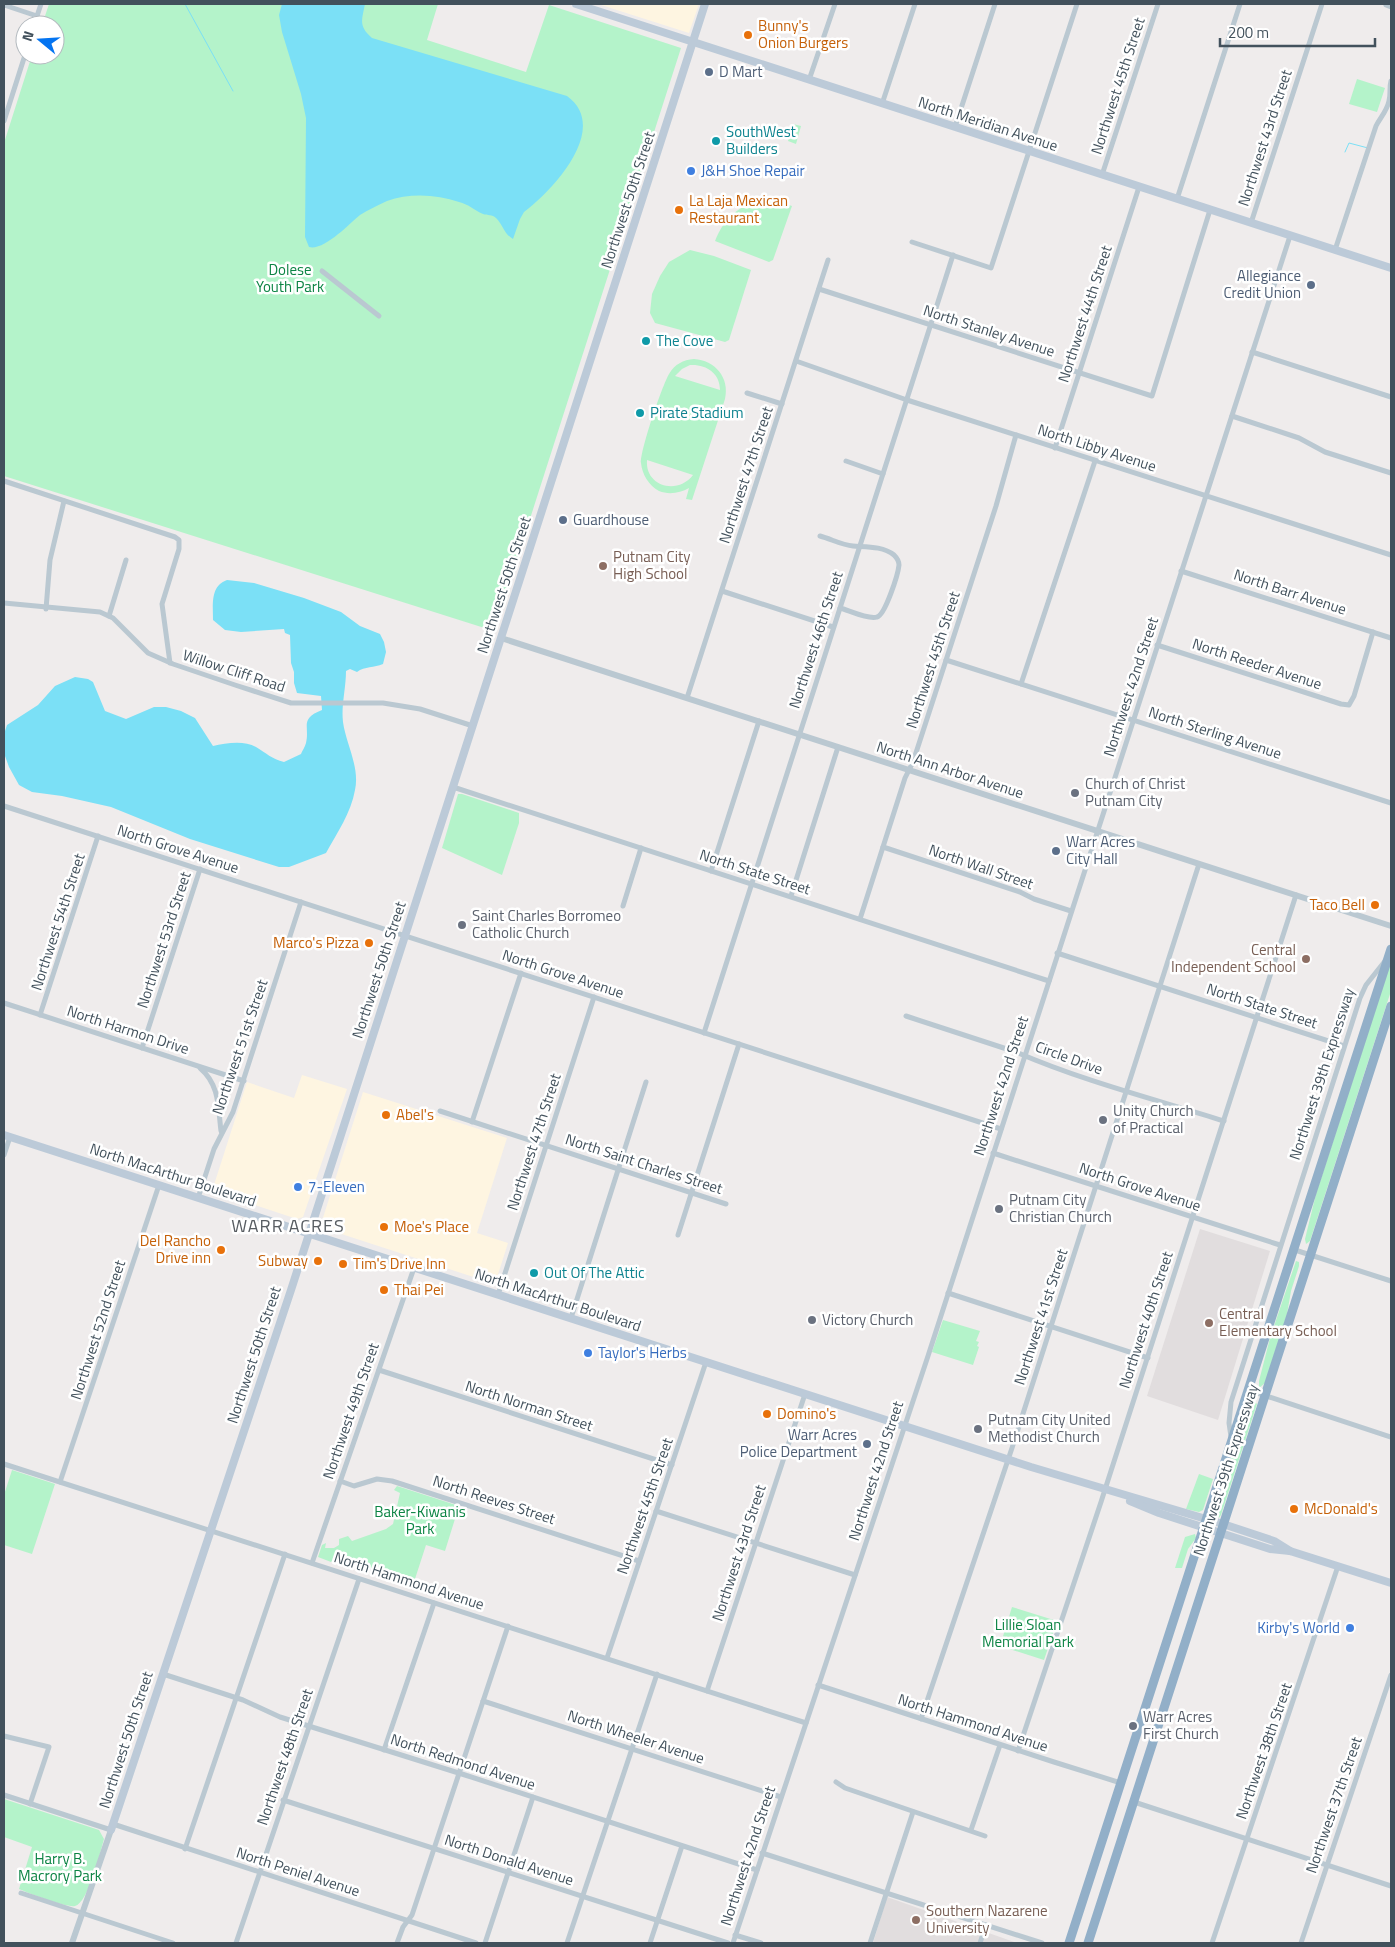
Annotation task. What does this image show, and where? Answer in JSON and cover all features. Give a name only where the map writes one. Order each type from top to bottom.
[{"type":"highway","name":"Northwest 39th Expressway","points":[[1069,1943],[1390,952]]},
{"type":"highway","name":"Northwest 39th Expressway","points":[[1088,1943],[1391,1006]]},
{"type":"highway","points":[[1121,1782],[1138,1788]]},
{"type":"highway","points":[[1117,1796],[1134,1802]]},
{"type":"highway","points":[[1093,1871],[1109,1876]]},
{"type":"main road","name":"North Meridian Avenue","points":[[576,4],[1391,268]]},
{"type":"main road","name":"Northwest 50th Street","points":[[112,1827],[309,1233],[705,4]]},
{"type":"main road","name":"North MacArthur Boulevard","points":[[7,1136],[1222,1528],[1270,1549],[1290,1551],[1391,1583]]},
{"type":"street","points":[[809,80],[834,4]]},
{"type":"street","points":[[882,104],[915,4]]},
{"type":"street","points":[[955,127],[995,4]]},
{"type":"street","points":[[912,242],[991,268],[1077,4]]},
{"type":"street","name":"Northwest 45th Street","points":[[1102,175],[1158,4]]},
{"type":"street","points":[[1177,200],[1240,4]]},
{"type":"street","name":"Northwest 43rd Street","points":[[1251,224],[1322,4]]},
{"type":"street","points":[[4,5],[34,15]]},
{"type":"street","points":[[4,121],[22,65]]},
{"type":"street","points":[[1335,250],[1376,126],[1389,107],[1391,81]]},
{"type":"street","name":"Northwest 44th Street","points":[[1055,448],[1139,187]]},
{"type":"street","name":"North Stanley Avenue","points":[[819,289],[1152,396],[1210,210]]},
{"type":"street","name":"Northwest 42nd Street","points":[[732,1943],[948,1293],[1290,236]]},
{"type":"street","name":"Northwest 46th Street","points":[[704,1033],[953,255]]},
{"type":"street","name":"Northwest 47th Street","points":[[687,698],[828,260]]},
{"type":"street","points":[[322,271],[379,316]]},
{"type":"street","points":[[1252,352],[1391,397]]},
{"type":"street","name":"North Libby Avenue","points":[[796,361],[907,400],[1391,556]]},
{"type":"street","points":[[747,393],[782,404]]},
{"type":"street","points":[[1232,416],[1299,438],[1325,452],[1391,473]]},
{"type":"street","name":"Northwest 45th Street","points":[[860,919],[996,506],[1016,435]]},
{"type":"street","points":[[846,461],[883,474]]},
{"type":"street","points":[[1021,684],[1095,461]]},
{"type":"street","points":[[4,481],[175,537],[178,540],[179,549],[162,604],[170,663]]},
{"type":"street","points":[[46,609],[50,560],[64,501]]},
{"type":"street","points":[[820,536],[852,546],[867,546],[893,554],[898,563],[898,570],[885,609],[880,616],[873,618],[840,608]]},
{"type":"street","points":[[108,616],[126,560]]},
{"type":"street","name":"North Barr Avenue","points":[[1181,571],[1391,638]]},
{"type":"street","points":[[722,591],[833,627]]},
{"type":"street","name":"Willow Cliff Road","points":[[4,604],[100,612],[113,618],[148,653],[170,663],[235,686],[291,702],[383,703],[420,709],[473,726]]},
{"type":"street","name":"North Reeder Avenue","points":[[1157,646],[1341,704],[1349,704],[1354,696],[1374,632]]},
{"type":"street","name":"North Ann Arbor Avenue","points":[[501,638],[1391,926]]},
{"type":"street","name":"North Sterling Avenue","points":[[946,660],[1391,803]]},
{"type":"street","points":[[711,870],[759,721]]},
{"type":"street","points":[[791,896],[838,747]]},
{"type":"street","name":"North State Street","points":[[453,787],[1049,980]]},
{"type":"street","name":"North Grove Avenue","points":[[4,806],[1001,1129]]},
{"type":"street","name":"Northwest 54th Street","points":[[40,1015],[98,836]]},
{"type":"street","name":"North Wall Street","points":[[883,847],[1020,892],[1034,899],[1071,911]]},
{"type":"street","points":[[623,906],[641,848]]},
{"type":"street","name":"Northwest 41st Street","points":[[921,1719],[1008,1460],[1199,864]]},
{"type":"street","name":"Northwest 53rd Street","points":[[142,1048],[200,869]]},
{"type":"street","name":"Northwest 40th Street","points":[[1018,1751],[1148,1358],[1296,895]]},
{"type":"street","name":"Northwest 51st Street","points":[[198,1198],[214,1149],[221,1132],[233,1112],[244,1081],[301,902]]},
{"type":"street","name":"Northwest 39th Expressway","points":[[1232,1439],[1228,1423],[1231,1402],[1344,1046],[1366,985],[1390,952]]},
{"type":"street","name":"North State Street","points":[[1057,954],[1344,1046]]},
{"type":"street","points":[[472,1122],[521,973]]},
{"type":"street","name":"Northwest 47th Street","points":[[498,1295],[594,998]]},
{"type":"street","name":"North Harmon Drive","points":[[4,1003],[244,1081]]},
{"type":"street","name":"Circle Drive","points":[[906,1016],[1126,1092],[1224,1121]]},
{"type":"street","points":[[678,1235],[739,1044]]},
{"type":"street","points":[[198,1066],[207,1074],[216,1090],[221,1132]]},
{"type":"street","points":[[571,1318],[646,1082]]},
{"type":"street","name":"North Saint Charles Street","points":[[440,1111],[726,1204]]},
{"type":"street","points":[[4,1155],[7,1136]]},
{"type":"street","name":"North Grove Avenue","points":[[993,1153],[1280,1245]]},
{"type":"street","name":"Northwest 52nd Street","points":[[60,1482],[159,1185]]},
{"type":"street","points":[[1295,1250],[1391,1278]]},
{"type":"street","name":"Northwest 49th Street","points":[[312,1563],[414,1268]]},
{"type":"street","points":[[948,1293],[1148,1358]]},
{"type":"street","name":"Northwest 45th Street","points":[[607,1658],[706,1362]]},
{"type":"street","name":"North Norman Street","points":[[379,1370],[672,1465]]},
{"type":"street","points":[[1248,1390],[1391,1437]]},
{"type":"street","name":"Northwest 43rd Street","points":[[707,1691],[806,1394]]},
{"type":"street","name":"North Hammond Avenue","points":[[4,1464],[806,1723]]},
{"type":"street","name":"North Reeves Street","points":[[340,1481],[354,1486],[377,1479],[392,1481],[640,1561]]},
{"type":"street","points":[[656,1511],[855,1575]]},
{"type":"street","points":[[185,1849],[285,1554]]},
{"type":"street","name":"Northwest 38th Street","points":[[1212,1943],[1338,1566]]},
{"type":"street","name":"Northwest 48th Street","points":[[236,1943],[359,1579]]},
{"type":"street","points":[[384,1750],[434,1603]]},
{"type":"street","points":[[397,1943],[403,1927],[412,1915],[508,1626]]},
{"type":"street","name":"North Redmond Avenue","points":[[163,1674],[236,1698],[280,1717],[757,1870]]},
{"type":"street","points":[[567,1943],[657,1674]]},
{"type":"street","name":"Northwest 37th Street","points":[[1301,1943],[1391,1675]]},
{"type":"street","name":"North Hammond Avenue","points":[[818,1686],[1018,1751],[1121,1782]]},
{"type":"street","name":"North Wheeler Avenue","points":[[483,1700],[781,1797]]},
{"type":"street","points":[[4,1736],[49,1747],[30,1804]]},
{"type":"street","points":[[971,1830],[1000,1745]]},
{"type":"street","points":[[836,1782],[845,1788],[984,1836]]},
{"type":"street","name":"North Peniel Avenue","points":[[4,1795],[185,1849],[476,1943]]},
{"type":"street","points":[[485,1943],[532,1797]]},
{"type":"street","name":"North Donald Avenue","points":[[283,1800],[728,1943]]},
{"type":"street","points":[[1134,1802],[1391,1886]]},
{"type":"street","points":[[870,1943],[913,1812]]},
{"type":"street","name":"Northwest 50th Street","points":[[72,1943],[112,1827]]},
{"type":"street","points":[[650,1943],[682,1846]]},
{"type":"street","points":[[762,1853],[1042,1943]]},
{"type":"street","points":[[21,1892],[173,1943]]},
{"type":"street","points":[[980,1943],[986,1925]]},
{"type":"street","points":[[735,1935],[761,1943]]},
{"type":"shaded area","points":[[598,4],[699,4],[689,33]]},
{"type":"shaded area","points":[[302,1075],[347,1089],[303,1217],[297,1219],[212,1191],[247,1082],[294,1098]]},
{"type":"shaded area","points":[[363,1092],[507,1138],[477,1233],[508,1243],[495,1284],[320,1227]]},
{"type":"shaded area","name":"Central Elementary School","points":[[1200,1229],[1270,1251],[1218,1420],[1147,1396]]},
{"type":"shaded area","name":"Southern Nazarene University","points":[[887,1897],[1017,1943],[873,1943]]},
{"type":"green space","name":"Dolese Youth Park","points":[[49,4],[438,4],[427,40],[526,72],[549,5],[681,48],[494,631],[4,476],[4,143],[29,65],[65,65],[65,15],[45,15]]},
{"type":"green space","points":[[1357,79],[1385,88],[1377,112],[1349,104]]},
{"type":"green space","points":[[793,124],[801,126],[796,144],[788,141]]},
{"type":"green space","points":[[763,200],[777,201],[792,206],[773,260],[769,262],[715,241],[723,226],[733,214],[747,205]]},
{"type":"green space","points":[[690,250],[714,256],[751,270],[729,340],[725,342],[655,323],[650,313],[652,294],[660,276],[669,262]]},
{"type":"green space","points":[[690,360],[702,360],[714,367],[723,377],[726,391],[692,500],[686,499],[689,488],[671,493],[655,489],[647,479],[641,463],[657,404],[669,374],[677,365]],"holes":[[[690,365],[707,368],[715,374],[720,390],[675,376],[682,369]],[[647,460],[693,475],[679,485],[664,485],[651,477]]]},
{"type":"green space","points":[[458,794],[519,813],[519,823],[502,875],[442,848]]},
{"type":"green space","points":[[1391,961],[1390,994],[1310,1241],[1306,1244],[1305,1239],[1316,1194]]},
{"type":"green space","points":[[1296,1261],[1299,1262],[1299,1266],[1291,1291],[1287,1314],[1265,1383],[1259,1388],[1259,1381],[1270,1338]]},
{"type":"green space","points":[[943,1320],[980,1331],[976,1341],[979,1342],[977,1346],[979,1347],[973,1365],[932,1352]]},
{"type":"green space","points":[[1252,1399],[1257,1404],[1219,1518],[1217,1513],[1228,1476],[1230,1462],[1249,1401]]},
{"type":"green space","points":[[12,1470],[55,1484],[32,1554],[4,1545],[4,1495]]},
{"type":"green space","points":[[1199,1474],[1213,1479],[1203,1510],[1199,1512],[1186,1509]]},
{"type":"green space","name":"Baker-Kiwanis Park","points":[[397,1486],[459,1506],[445,1551],[426,1545],[414,1582],[339,1557],[331,1562],[318,1557],[322,1545],[326,1543],[325,1548],[334,1548],[339,1545],[339,1539],[348,1536],[352,1541],[386,1529],[393,1524],[400,1493],[394,1490]]},
{"type":"green space","points":[[1195,1534],[1196,1538],[1188,1549],[1182,1568],[1175,1568],[1185,1537]]},
{"type":"green space","name":"Lillie Sloan Memorial Park","points":[[1012,1607],[1057,1621],[1044,1660],[1000,1646]]},
{"type":"green space","name":"Harry B. Macrory Park","points":[[4,1799],[99,1830],[104,1839],[93,1877],[80,1903],[75,1906],[64,1905],[19,1889],[32,1847],[4,1837]]},
{"type":"water","points":[[282,4],[365,4],[362,22],[365,30],[372,38],[567,96],[579,109],[583,125],[580,141],[573,158],[562,174],[524,212],[513,239],[493,216],[483,214],[465,204],[450,199],[432,196],[413,196],[387,201],[360,215],[329,241],[322,245],[309,247],[305,237],[306,118],[301,94],[282,32],[279,15]]},
{"type":"water","points":[[227,580],[254,583],[304,598],[341,612],[360,626],[380,634],[384,642],[386,652],[383,664],[357,672],[350,669],[346,671],[343,722],[356,773],[355,790],[347,815],[326,853],[289,867],[279,867],[190,839],[111,807],[62,796],[32,792],[19,785],[5,756],[4,734],[7,725],[38,705],[55,686],[75,677],[88,679],[93,682],[105,711],[126,719],[154,707],[166,707],[181,711],[195,718],[213,746],[229,743],[246,743],[284,762],[301,754],[306,743],[308,720],[315,713],[322,710],[321,696],[297,693],[291,663],[290,635],[285,633],[284,629],[241,632],[225,630],[213,620],[215,591]]},
{"type":"waterway","points":[[185,4],[233,91]]},
{"type":"waterway","points":[[1345,152],[1349,143],[1368,148]]},
{"type":"place","name":"Bunny's Onion Burgers","points":[[748,35]]},
{"type":"place","name":"D Mart","points":[[709,72]]},
{"type":"place","name":"SouthWest Builders","points":[[716,141]]},
{"type":"place","name":"J&H Shoe Repair","points":[[691,171]]},
{"type":"place","name":"La Laja Mexican Restaurant","points":[[679,210]]},
{"type":"place","name":"Allegiance Credit Union","points":[[1311,285]]},
{"type":"place","name":"The Cove","points":[[646,341]]},
{"type":"place","name":"Pirate Stadium","points":[[640,413]]},
{"type":"place","name":"Guardhouse","points":[[563,520]]},
{"type":"place","name":"Putnam City High School","points":[[603,566]]},
{"type":"place","name":"Church of Christ Putnam City","points":[[1075,793]]},
{"type":"place","name":"Warr Acres City Hall","points":[[1056,851]]},
{"type":"place","name":"Taco Bell","points":[[1375,905]]},
{"type":"place","name":"Saint Charles Borromeo Catholic Church","points":[[462,925]]},
{"type":"place","name":"Marco's Pizza","points":[[369,943]]},
{"type":"place","name":"Central Independent School","points":[[1306,959]]},
{"type":"place","name":"Abel's","points":[[386,1115]]},
{"type":"place","name":"Unity Church of Practical","points":[[1103,1120]]},
{"type":"place","name":"7-Eleven","points":[[298,1187]]},
{"type":"place","name":"Putnam City Christian Church","points":[[999,1209]]},
{"type":"place","name":"Moe's Place","points":[[384,1227]]},
{"type":"place","name":"Del Rancho Drive inn","points":[[221,1250]]},
{"type":"place","name":"Subway","points":[[318,1261]]},
{"type":"place","name":"Tim's Drive Inn","points":[[343,1264]]},
{"type":"place","name":"Out Of The Attic","points":[[534,1273]]},
{"type":"place","name":"Thai Pei","points":[[384,1290]]},
{"type":"place","name":"Victory Church","points":[[812,1320]]},
{"type":"place","name":"Central Elementary School","points":[[1209,1323]]},
{"type":"place","name":"Taylor's Herbs","points":[[588,1353]]},
{"type":"place","name":"Domino's","points":[[767,1414]]},
{"type":"place","name":"Putnam City United Methodist Church","points":[[978,1429]]},
{"type":"place","name":"Warr Acres Police Department","points":[[867,1444]]},
{"type":"place","name":"McDonald's","points":[[1294,1509]]},
{"type":"place","name":"Kirby's World","points":[[1350,1628]]},
{"type":"place","name":"Warr Acres First Church","points":[[1133,1726]]},
{"type":"place","name":"Southern Nazarene University","points":[[916,1920]]},
{"type":"district","name":"WARR ACRES","points":[[288,1226]]}]
